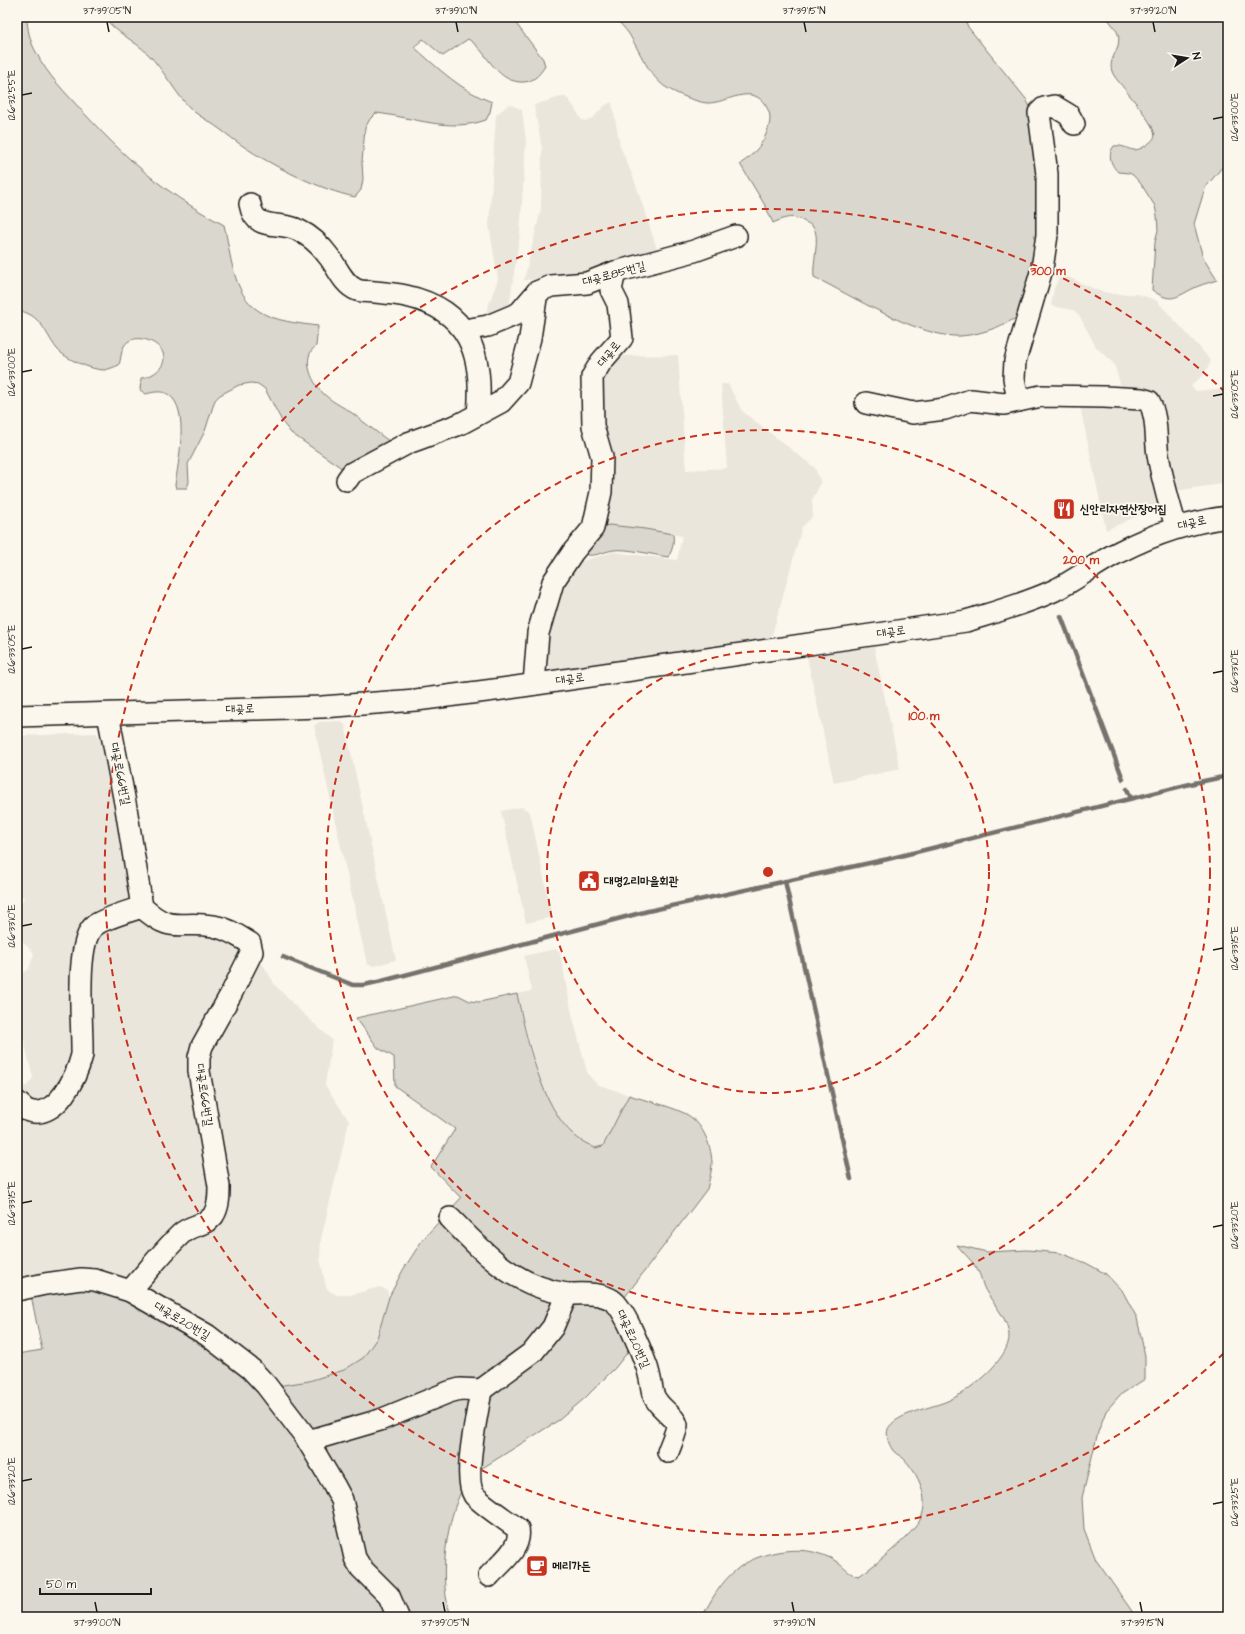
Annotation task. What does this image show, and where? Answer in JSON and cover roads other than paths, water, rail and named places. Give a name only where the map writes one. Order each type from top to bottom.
[{"type":"street","points":[[1018,401],[1014,378],[1015,361],[1042,269],[1046,235],[1047,174],[1039,113],[1044,108],[1054,106],[1070,115],[1074,124]]},
{"type":"street","points":[[250,204],[252,214],[256,220],[268,224],[297,229],[312,238],[330,258],[345,281],[357,290],[391,293],[435,305],[450,316],[464,330],[472,347],[479,372],[480,392],[478,414]]},
{"type":"street","name":"대곶로85번길","points":[[537,292],[551,286],[587,283],[615,272],[694,251],[736,236]]},
{"type":"street","name":"대곶로","points":[[534,684],[538,633],[553,582],[572,552],[593,528],[601,492],[602,457],[593,426],[592,377],[601,362],[622,338],[618,304],[611,290],[615,272]]},
{"type":"street","points":[[464,330],[488,326],[519,313],[537,292]]},
{"type":"street","points":[[347,480],[352,472],[408,443],[460,424],[501,402],[518,383],[530,338],[537,292]]},
{"type":"street","points":[[866,403],[913,414],[945,409],[971,400],[1004,404],[1040,396],[1104,397],[1142,399],[1149,401],[1154,411],[1158,454],[1163,481],[1176,527]]},
{"type":"street","name":"대곶로","points":[[17,716],[322,707],[416,700],[966,621],[1053,591],[1121,551],[1176,527],[1206,520],[1228,517]]},
{"type":"street","name":"대곶로66번길","points":[[108,714],[126,808],[142,907],[157,920],[168,925],[213,926],[223,928],[250,944],[252,952],[202,1046],[199,1057],[200,1078],[219,1186],[219,1199],[216,1210],[206,1222],[182,1232],[130,1291]]},
{"type":"street","points":[[17,1102],[28,1111],[37,1112],[46,1110],[62,1097],[72,1082],[82,1055],[82,962],[89,932],[94,925],[142,907]]},
{"type":"street","points":[[308,1441],[380,1420],[460,1389],[481,1390],[513,1368],[538,1347],[553,1327],[567,1294],[549,1291],[507,1271],[478,1246],[450,1218]]},
{"type":"street","name":"대곶로20번길","points":[[17,1290],[81,1279],[96,1280],[130,1291],[207,1335],[240,1359],[266,1385],[308,1441],[342,1500],[355,1558],[361,1568],[388,1596],[398,1617]]},
{"type":"street","name":"대곶로20번길","points":[[567,1294],[600,1295],[613,1300],[621,1309],[640,1349],[647,1368],[656,1402],[674,1420],[677,1426],[668,1452]]},
{"type":"street","points":[[481,1390],[469,1470],[470,1484],[474,1496],[518,1529],[520,1536],[515,1547],[489,1576]]},
{"type":"waterway","points":[[1061,616],[1123,779]]},
{"type":"waterway","points":[[283,957],[353,985],[364,985],[648,911],[888,859],[1194,783],[1228,776]]},
{"type":"waterway","points":[[1127,789],[1131,798]]},
{"type":"waterway","points":[[785,881],[851,1179]]},
{"type":"place","name":"신안리자연산장어집","points":[[1064,509]]},
{"type":"place","name":"대명2리마을회관","points":[[589,881]]},
{"type":"place","name":"메리가든","points":[[537,1566]]}]
